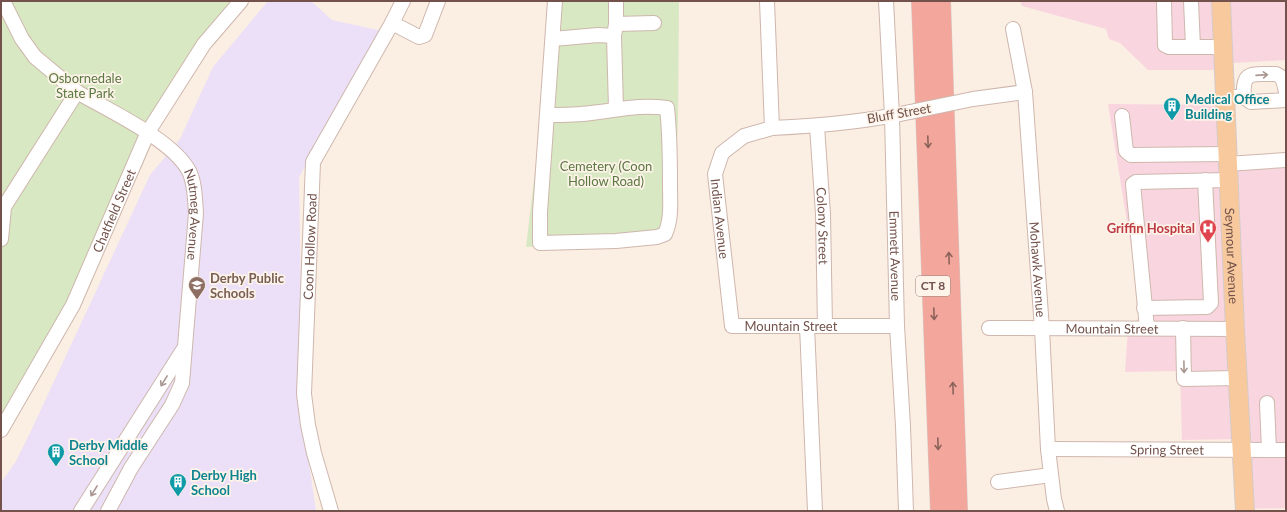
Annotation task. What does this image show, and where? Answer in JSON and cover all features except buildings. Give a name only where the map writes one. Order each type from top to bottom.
[{"type":"highway","points":[[916,1],[925,61]]},
{"type":"highway","name":"CT 8","points":[[922,1],[941,511]]},
{"type":"highway","name":"CT 8","points":[[940,1],[957,511]]},
{"type":"highway","points":[[945,149],[951,82],[954,1]]},
{"type":"main road","name":"Seymour Avenue","points":[[1221,1],[1237,378],[1245,511]]},
{"type":"street","name":"Nutmeg Avenue","points":[[3,1],[22,39],[35,57],[77,92],[148,132],[178,157],[189,172],[195,193],[196,213],[182,383],[172,405],[131,468],[108,511]]},
{"type":"street","name":"Chatfield Street","points":[[1,430],[73,305],[148,132],[204,44],[241,1]]},
{"type":"street","name":"Coon Hollow Road","points":[[331,511],[314,453],[308,425],[304,394],[313,162],[403,1]]},
{"type":"street","points":[[392,23],[420,37],[425,35],[438,1]]},
{"type":"street","points":[[548,115],[593,113],[616,109],[652,106],[667,108],[670,136],[670,206],[669,227],[666,234],[657,237],[616,241],[540,243],[540,212],[556,1]]},
{"type":"street","points":[[616,1],[616,109]]},
{"type":"street","points":[[767,1],[772,128]]},
{"type":"street","name":"Emmett Avenue","points":[[886,1],[892,116],[897,326],[906,511]]},
{"type":"street","points":[[1164,1],[1166,45],[1169,47],[1223,47]]},
{"type":"street","points":[[1191,1],[1193,46]]},
{"type":"street","points":[[553,39],[598,35],[615,30],[654,23]]},
{"type":"street","name":"Mohawk Avenue","points":[[1013,29],[1025,92],[1042,329],[1048,449],[1054,499],[1057,511]]},
{"type":"street","points":[[1244,97],[1243,86],[1245,79],[1248,76],[1276,74],[1282,78],[1286,92]]},
{"type":"street","points":[[1,239],[2,208],[77,92]]},
{"type":"street","name":"Bluff Street","points":[[772,128],[818,126],[892,116],[973,99],[1025,92]]},
{"type":"street","points":[[1225,98],[1244,97],[1252,102],[1286,100]]},
{"type":"street","points":[[1122,116],[1126,151],[1131,155],[1228,166],[1286,160]]},
{"type":"street","name":"Colony Street","points":[[818,126],[823,214],[825,326]]},
{"type":"street","name":"Indian Avenue","points":[[732,326],[715,174],[722,153],[744,136],[772,128]]},
{"type":"street","points":[[1147,328],[1133,184],[1136,182],[1206,180],[1228,166]]},
{"type":"street","points":[[1144,308],[1207,307],[1211,303],[1206,180]]},
{"type":"street","name":"Mountain Street","points":[[732,326],[897,326]]},
{"type":"street","points":[[807,326],[815,511]]},
{"type":"street","name":"Mountain Street","points":[[989,328],[1235,329]]},
{"type":"street","points":[[1184,328],[1184,379],[1237,378]]},
{"type":"street","points":[[81,511],[185,348]]},
{"type":"street","points":[[1267,403],[1269,450]]},
{"type":"street","name":"Spring Street","points":[[1048,449],[1286,450]]},
{"type":"street","points":[[998,482],[1051,475]]},
{"type":"street","points":[[118,511],[120,488]]},
{"type":"shaded area","name":"Derby Public Schools","points":[[268,1],[311,1],[332,20],[382,31],[299,177],[303,423],[316,511],[1,511],[1,483],[16,461],[30,433],[150,175],[180,139],[213,67]]},
{"type":"shaded area","points":[[1020,1],[1286,1],[1286,60],[1234,63],[1216,70],[1148,70],[1120,43],[1109,39],[1106,29],[1022,6]]},
{"type":"shaded area","name":"Griffin Hospital","points":[[1108,104],[1225,105],[1227,168],[1286,164],[1286,508],[1245,509],[1241,439],[1182,440],[1180,371],[1125,372],[1128,328],[1142,315]]},
{"type":"green space","name":"Osbornedale State Park","points":[[1,1],[241,1],[161,121],[143,164],[114,224],[1,419]]},
{"type":"green space","name":"Cemetery (Coon Hollow Road)","points":[[549,1],[679,1],[678,120],[672,239],[526,247],[538,147]]},
{"type":"place","name":"Medical Office Building","points":[[1172,121]]},
{"type":"place","name":"Griffin Hospital","points":[[1208,243]]},
{"type":"place","name":"Derby Public Schools","points":[[197,300]]},
{"type":"place","name":"Derby Middle School","points":[[56,467]]},
{"type":"place","name":"Derby High School","points":[[178,497]]}]
